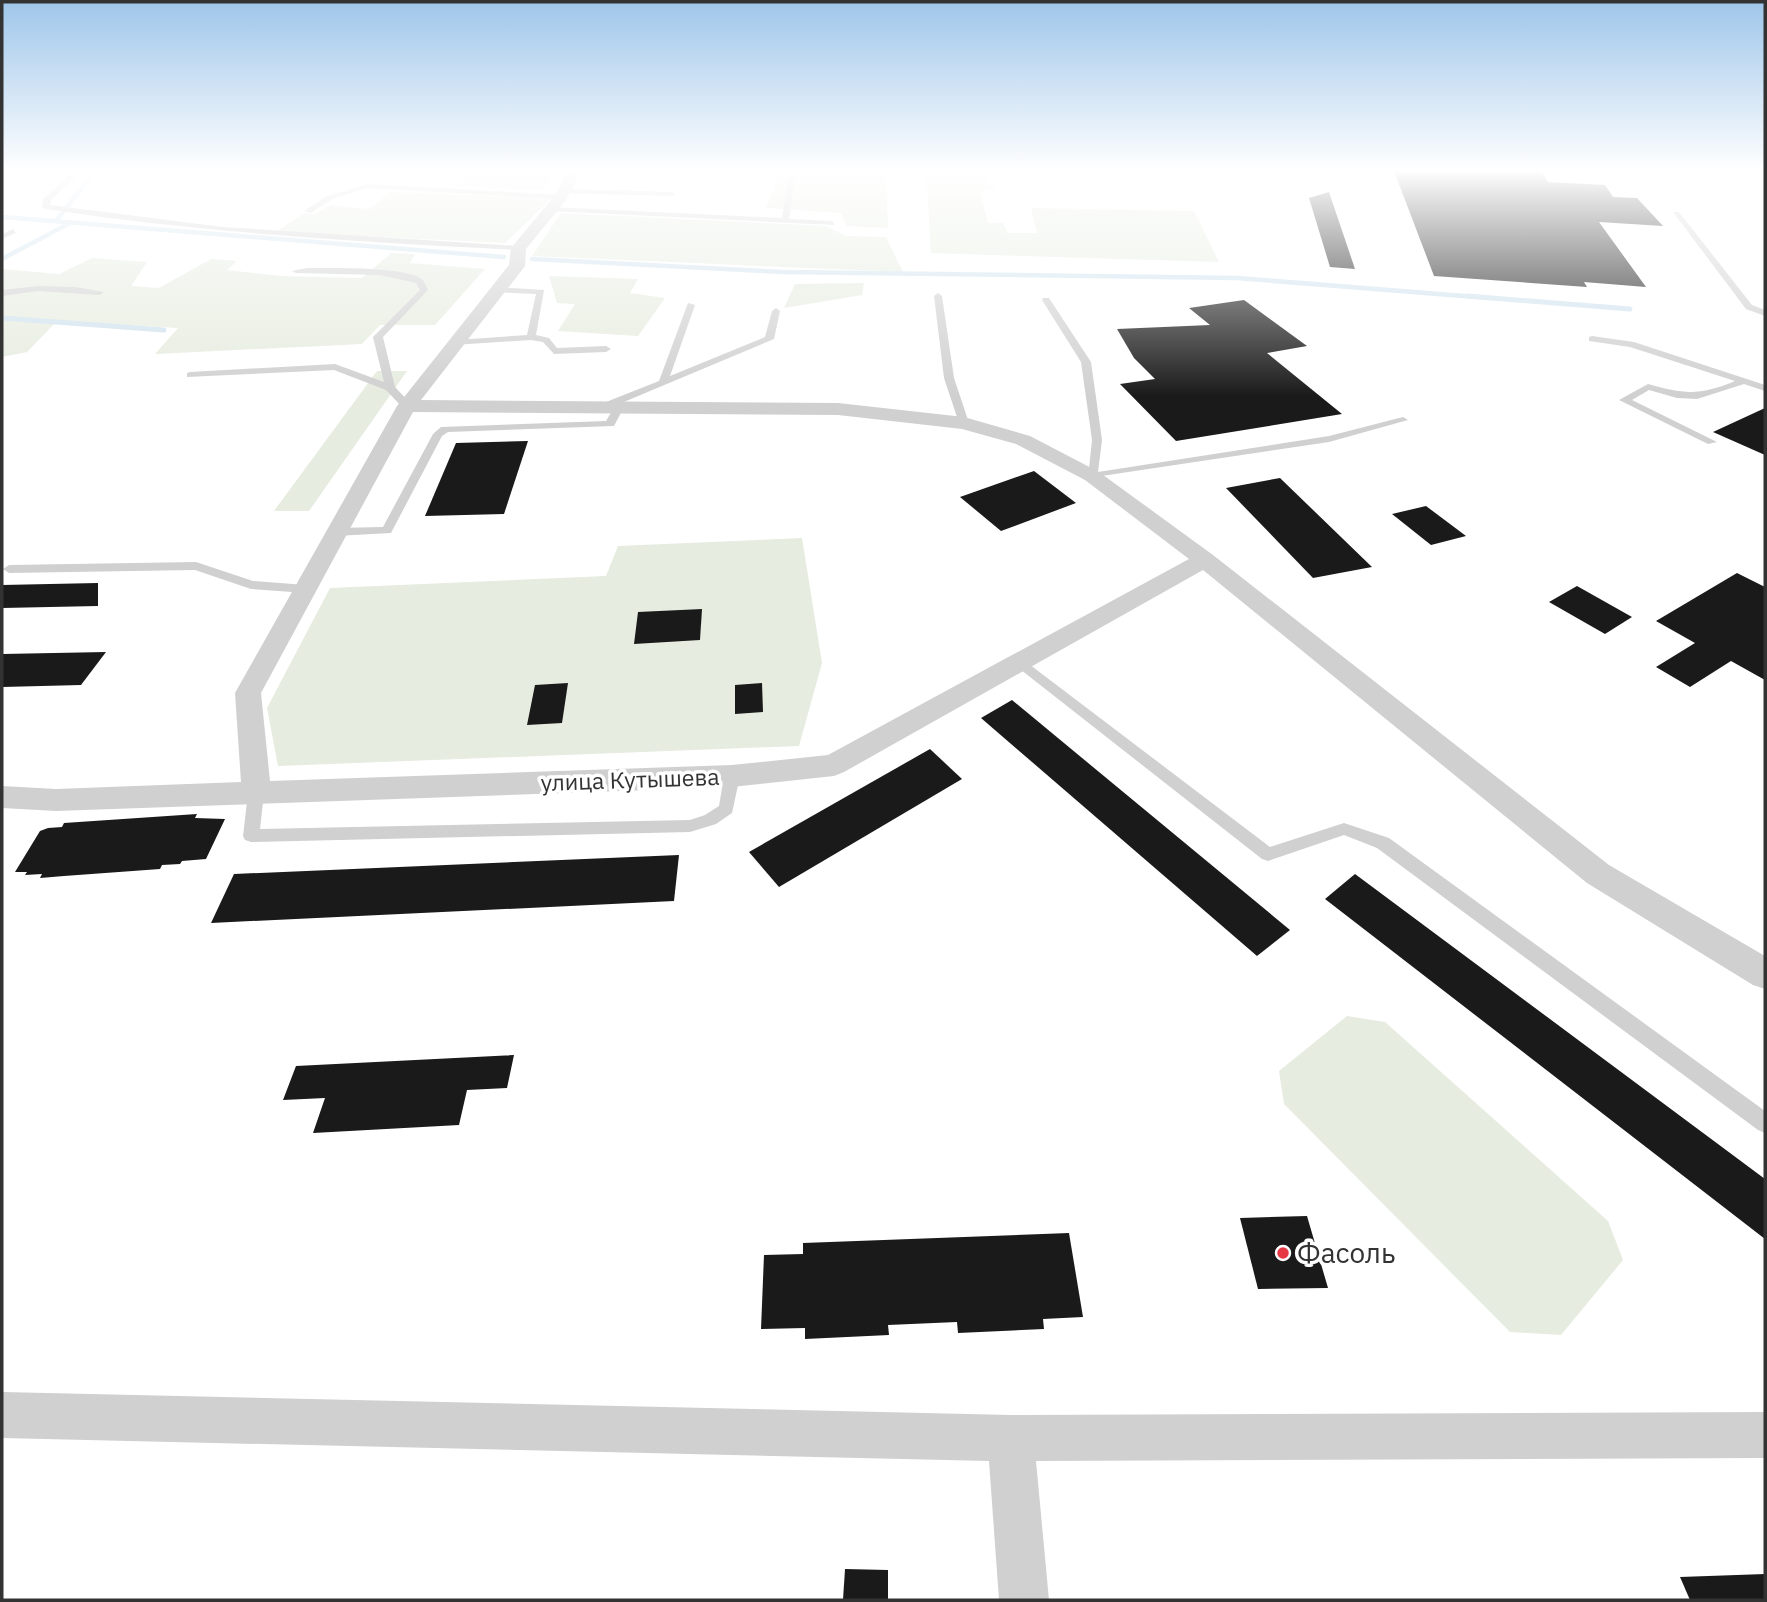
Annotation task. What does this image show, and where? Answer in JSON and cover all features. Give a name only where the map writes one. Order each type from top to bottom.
[{"type":"street","points":[[256,793],[248,693],[407,406],[517,265],[519,248]]},
{"type":"street","points":[[407,406],[838,409],[964,423],[1023,440],[1092,476],[1205,560],[1598,874],[1765,974]]},
{"type":"street","name":"улица Кутышева","points":[[2,797],[56,800],[732,776],[834,765],[1205,560]]},
{"type":"street","points":[[2,1415],[1011,1438],[1765,1435]]},
{"type":"street","points":[[1011,1438],[1024,1600]]},
{"type":"lane","points":[[481,246],[519,248]]},
{"type":"lane","points":[[1701,246],[1749,307],[1765,313]]},
{"type":"lane","points":[[296,271],[335,268],[406,275],[419,281],[424,290],[378,337],[390,388]]},
{"type":"lane","points":[[2,292],[63,288],[100,292]]},
{"type":"lane","points":[[498,290],[541,292],[531,337]]},
{"type":"lane","points":[[939,296],[949,378],[964,423]]},
{"type":"lane","points":[[1046,300],[1086,362],[1097,440],[1092,476],[1329,439],[1403,420]]},
{"type":"lane","points":[[663,382],[691,305]]},
{"type":"lane","points":[[337,532],[387,530],[438,434],[445,429],[610,424],[611,407],[663,382],[769,339],[776,311]]},
{"type":"lane","points":[[456,343],[531,337],[546,340],[554,351],[606,349]]},
{"type":"lane","points":[[1592,339],[1631,344],[1765,388]]},
{"type":"lane","points":[[190,375],[335,367],[390,388],[407,406]]},
{"type":"lane","points":[[1713,442],[1624,400],[1648,387],[1685,398],[1707,396],[1744,381]]},
{"type":"lane","points":[[9,569],[196,566],[251,586],[306,589]]},
{"type":"lane","points":[[1021,663],[1268,855],[1344,829],[1383,843],[1765,1123]]},
{"type":"lane","points":[[256,793],[251,836],[690,826],[710,820],[726,809],[732,776]]},
{"type":"shaded area","points":[[539,246],[890,246],[903,272],[532,256]]},
{"type":"shaded area","points":[[931,246],[1211,246],[1219,262],[931,253]]},
{"type":"shaded area","points":[[391,253],[415,254],[410,263],[485,269],[435,325],[380,325],[362,344],[155,354],[178,328],[57,321],[27,352],[2,357],[2,269],[59,274],[92,258],[147,262],[131,286],[159,288],[211,259],[237,261],[227,270],[281,276],[362,278]]},
{"type":"shaded area","points":[[549,276],[638,279],[630,293],[665,298],[638,336],[558,331],[575,304],[557,303]]},
{"type":"shaded area","points":[[864,283],[862,295],[784,308],[795,284]]},
{"type":"shaded area","points":[[377,371],[407,371],[309,511],[274,511]]},
{"type":"shaded area","points":[[802,538],[822,663],[799,746],[278,766],[267,708],[330,588],[606,576],[618,546]]},
{"type":"shaded area","points":[[1347,1016],[1385,1022],[1608,1221],[1623,1260],[1561,1335],[1510,1332],[1284,1104],[1279,1071]]},
{"type":"building","points":[[1324,246],[1347,246],[1355,269],[1330,267]]},
{"type":"building","points":[[1422,246],[1616,246],[1646,287],[1584,282],[1587,287],[1434,276]]},
{"type":"building","points":[[1244,300],[1307,346],[1267,353],[1342,414],[1176,441],[1120,384],[1155,379],[1134,358],[1117,329],[1210,325],[1189,308]]},
{"type":"building","points":[[1765,408],[1765,455],[1713,432]]},
{"type":"building","points":[[528,441],[504,514],[425,516],[456,443]]},
{"type":"building","points":[[1034,471],[1076,503],[1001,531],[960,497]]},
{"type":"building","points":[[1280,478],[1372,567],[1313,578],[1226,488]]},
{"type":"building","points":[[1426,506],[1466,536],[1431,545],[1392,514]]},
{"type":"building","points":[[1737,573],[1765,587],[1765,680],[1731,661],[1690,687],[1656,667],[1695,643],[1656,621]]},
{"type":"building","points":[[98,583],[98,606],[2,608],[2,585]]},
{"type":"building","points":[[1577,586],[1632,617],[1605,634],[1549,602]]},
{"type":"building","points":[[702,609],[700,640],[634,644],[638,612]]},
{"type":"building","points":[[106,652],[81,685],[2,687],[2,654]]},
{"type":"building","points":[[568,683],[562,723],[527,725],[535,685]]},
{"type":"building","points":[[762,683],[763,712],[735,714],[735,685]]},
{"type":"building","points":[[1012,700],[1290,930],[1257,956],[981,718]]},
{"type":"building","points":[[930,749],[962,779],[779,887],[749,852]]},
{"type":"building","points":[[197,814],[195,818],[225,819],[206,859],[162,865],[160,869],[40,878],[42,874],[25,875],[27,872],[15,872],[40,831],[48,828],[62,827],[64,823]]},
{"type":"building","points":[[679,855],[674,901],[211,923],[234,874]]},
{"type":"building","points":[[1355,874],[1765,1179],[1765,1239],[1325,899]]},
{"type":"building","points":[[514,1055],[507,1088],[467,1090],[459,1125],[313,1133],[325,1098],[283,1100],[296,1066]]},
{"type":"building","name":"Фасоль","points":[[1307,1216],[1328,1288],[1258,1289],[1240,1218]]},
{"type":"building","points":[[1069,1233],[1083,1317],[1043,1319],[1044,1329],[958,1333],[957,1322],[888,1325],[889,1335],[805,1339],[805,1328],[761,1329],[764,1255],[803,1254],[803,1243]]},
{"type":"building","points":[[845,1569],[888,1570],[888,1600],[843,1600]]},
{"type":"building","points":[[1765,1574],[1765,1600],[1690,1600],[1680,1577]]},
{"type":"waterway","points":[[2,259],[27,246]]},
{"type":"waterway","points":[[363,246],[504,257]]},
{"type":"waterway","points":[[532,259],[782,272],[1237,278],[1489,298]]},
{"type":"waterway","points":[[1467,296],[1630,309]]},
{"type":"waterway","points":[[2,318],[164,330]]},
{"type":"place","name":"Фасоль","points":[[1283,1253]]}]
